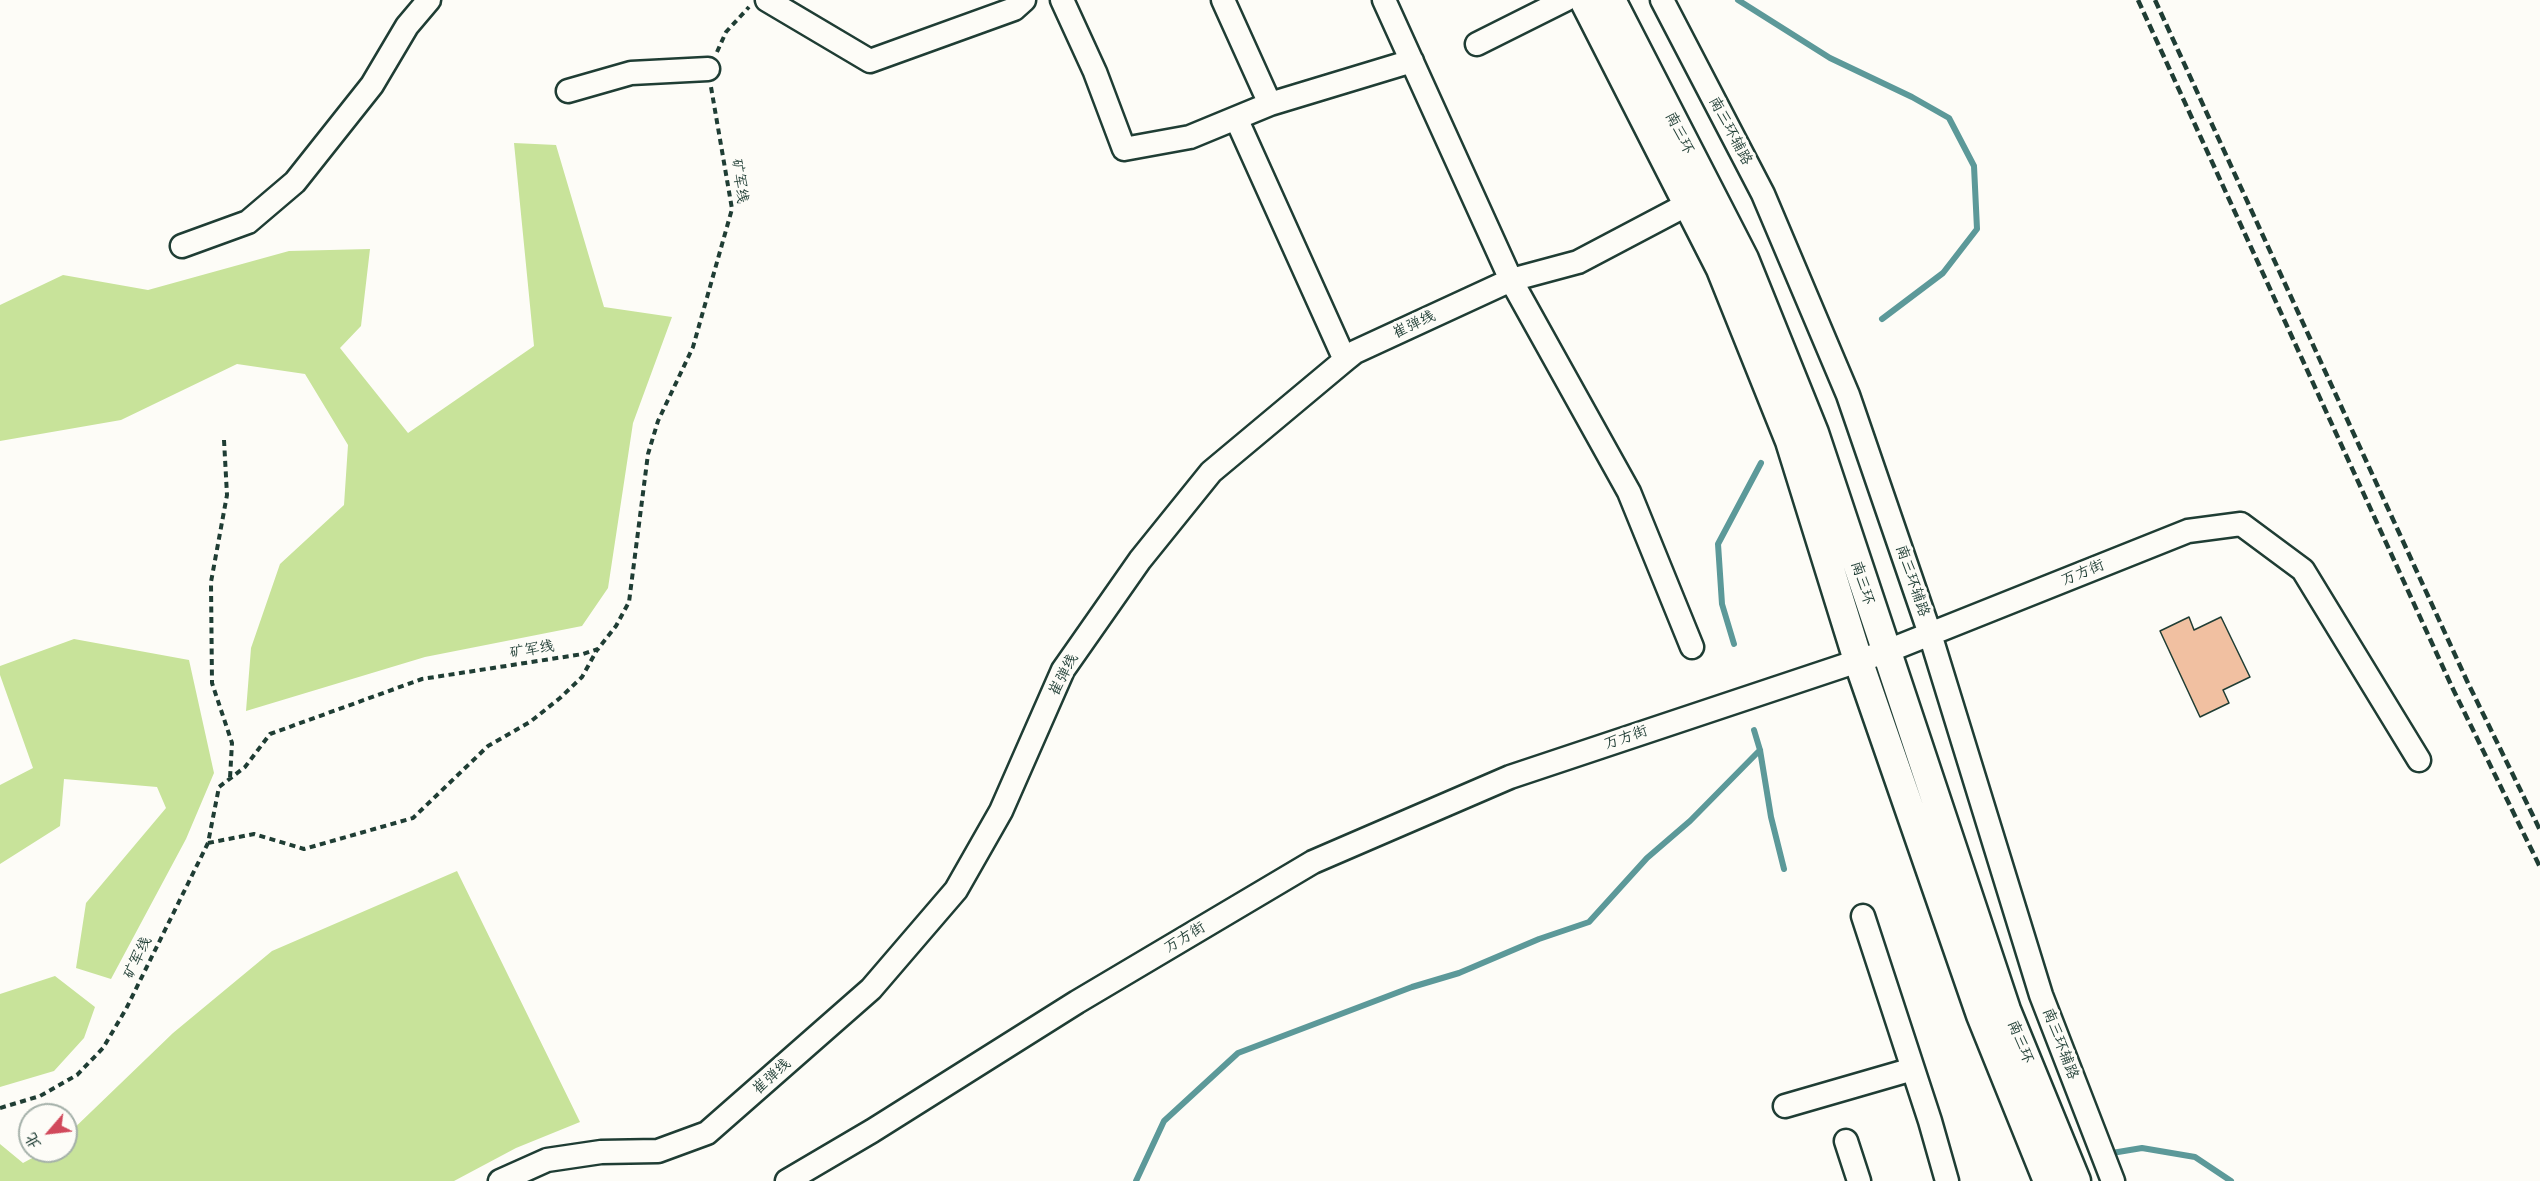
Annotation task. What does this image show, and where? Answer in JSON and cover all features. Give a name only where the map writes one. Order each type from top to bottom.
[{"type":"main road","name":"南三环","points":[[1584,0],[1721,269],[1790,441],[1858,660],[1981,1015],[2048,1181]]},
{"type":"main road","name":"南三环","points":[[1611,0],[1744,259],[1814,433],[2006,1010],[2076,1181]]},
{"type":"street","points":[[182,246],[248,222],[295,182],[372,85],[407,26],[429,0]]},
{"type":"street","points":[[767,0],[870,61],[1014,9],[1024,0]]},
{"type":"street","points":[[1062,0],[1095,72],[1124,150],[1190,137],[1269,104],[1412,62]]},
{"type":"street","points":[[1223,0],[1269,104]]},
{"type":"street","points":[[1384,0],[1511,280],[1629,492],[1692,647]]},
{"type":"street","points":[[1478,44],[1565,0]]},
{"type":"street","name":"南三环辅路","points":[[1662,0],[1763,194],[1848,395],[1930,634],[2041,995],[2113,1181]]},
{"type":"street","points":[[568,92],[631,73],[708,69]]},
{"type":"street","points":[[1236,118],[1345,360]]},
{"type":"street","name":"崔弹线","points":[[500,1181],[547,1160],[601,1152],[658,1151],[707,1133],[871,989],[956,890],[1002,811],[1063,670],[1140,560],[1211,472],[1345,360],[1355,352],[1511,280],[1578,262],[1688,204]]},
{"type":"street","name":"万方街","points":[[787,1181],[872,1131],[1077,1002],[1313,862],[1510,777],[1885,652],[2188,531],[2241,524],[2303,570],[2419,760]]},
{"type":"street","points":[[1863,916],[1947,1181]]},
{"type":"street","points":[[1785,1106],[1913,1069]]},
{"type":"street","points":[[1846,1141],[1859,1181]]},
{"type":"path","points":[[708,69],[726,33],[755,0]]},
{"type":"path","name":"矿军线","points":[[0,1108],[40,1096],[77,1075],[102,1048],[126,1009],[208,843],[219,787],[245,767],[270,734],[422,679],[583,654],[598,649],[616,626],[629,602],[648,454],[658,421],[693,347],[732,209],[708,69]]},
{"type":"path","points":[[224,440],[227,495],[211,582],[212,683],[232,742],[230,779]]},
{"type":"path","points":[[208,843],[254,834],[303,849],[413,818],[488,746],[530,722],[560,698],[582,677],[598,649]]},
{"type":"green space","points":[[514,143],[556,145],[604,307],[672,317],[633,423],[608,588],[582,626],[425,657],[246,711],[251,648],[280,564],[344,505],[348,445],[305,374],[237,364],[121,420],[0,441],[0,305],[63,275],[148,290],[289,251],[370,249],[361,326],[340,348],[408,433],[534,346]]},
{"type":"green space","points":[[74,639],[189,660],[214,773],[186,839],[111,979],[76,968],[86,903],[166,808],[157,787],[64,779],[60,826],[0,864],[0,785],[33,768],[0,675],[0,666]]},
{"type":"green space","points":[[457,871],[580,1122],[516,1148],[454,1181],[0,1181],[0,1144],[18,1159],[18,1163],[78,1163],[78,1124],[173,1033],[272,951]]},
{"type":"green space","points":[[55,976],[95,1007],[84,1038],[54,1071],[0,1087],[0,994]]},
{"type":"building","points":[[2189,617],[2194,630],[2221,617],[2250,677],[2223,690],[2229,703],[2200,717],[2160,631]]},
{"type":"waterway","points":[[1738,0],[1830,58],[1912,97],[1949,118],[1974,166],[1977,229],[1943,273],[1882,319]]},
{"type":"waterway","points":[[1734,644],[1722,604],[1718,544],[1761,463]]},
{"type":"waterway","points":[[1754,730],[1784,869]]},
{"type":"waterway","points":[[1136,1181],[1164,1121],[1238,1053],[1412,987],[1459,973],[1539,939],[1589,922],[1647,858],[1690,821],[1760,750]]},
{"type":"waterway","points":[[2112,1153],[2142,1148],[2195,1157],[2231,1181]]},
{"type":"railway","points":[[2138,0],[2452,687],[2540,867]]},
{"type":"railway","points":[[2155,0],[2467,681],[2540,830]]}]
